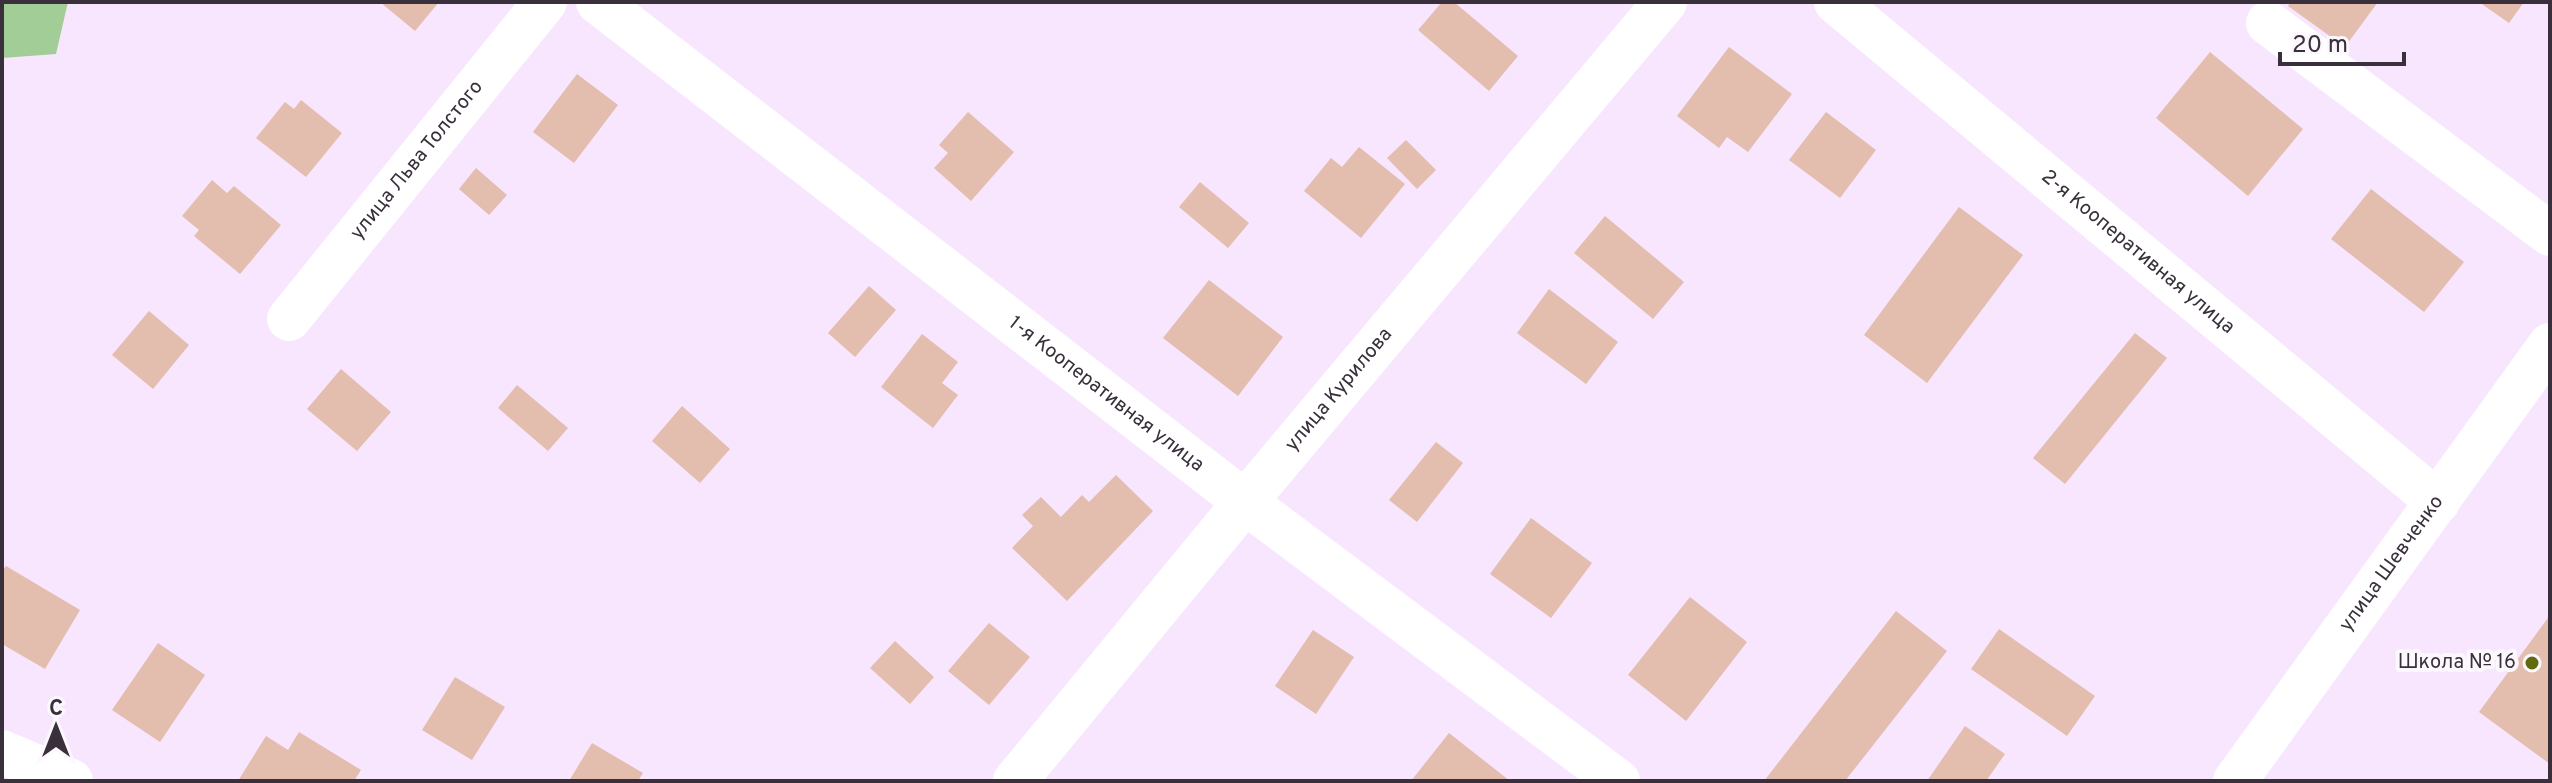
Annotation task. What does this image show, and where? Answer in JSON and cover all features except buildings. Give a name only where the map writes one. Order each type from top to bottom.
[{"type":"street","name":"улица Льва Толстого","points":[[289,319],[545,2]]},
{"type":"street","name":"1-я Кооперативная улица","points":[[598,2],[1245,502],[1618,781]]},
{"type":"street","name":"улица Курилова","points":[[1015,781],[1665,2]]},
{"type":"street","name":"2-я Кооперативная улица","points":[[1836,2],[2438,502]]},
{"type":"street","points":[[2268,23],[2550,234]]},
{"type":"street","name":"улица Шевченко","points":[[2235,781],[2550,345]]},
{"type":"street","points":[[2,752],[71,781]]},
{"type":"green space","points":[[2,2],[68,2],[56,54],[2,58]]},
{"type":"place","name":"Школа № 16","points":[[2532,663]]}]
